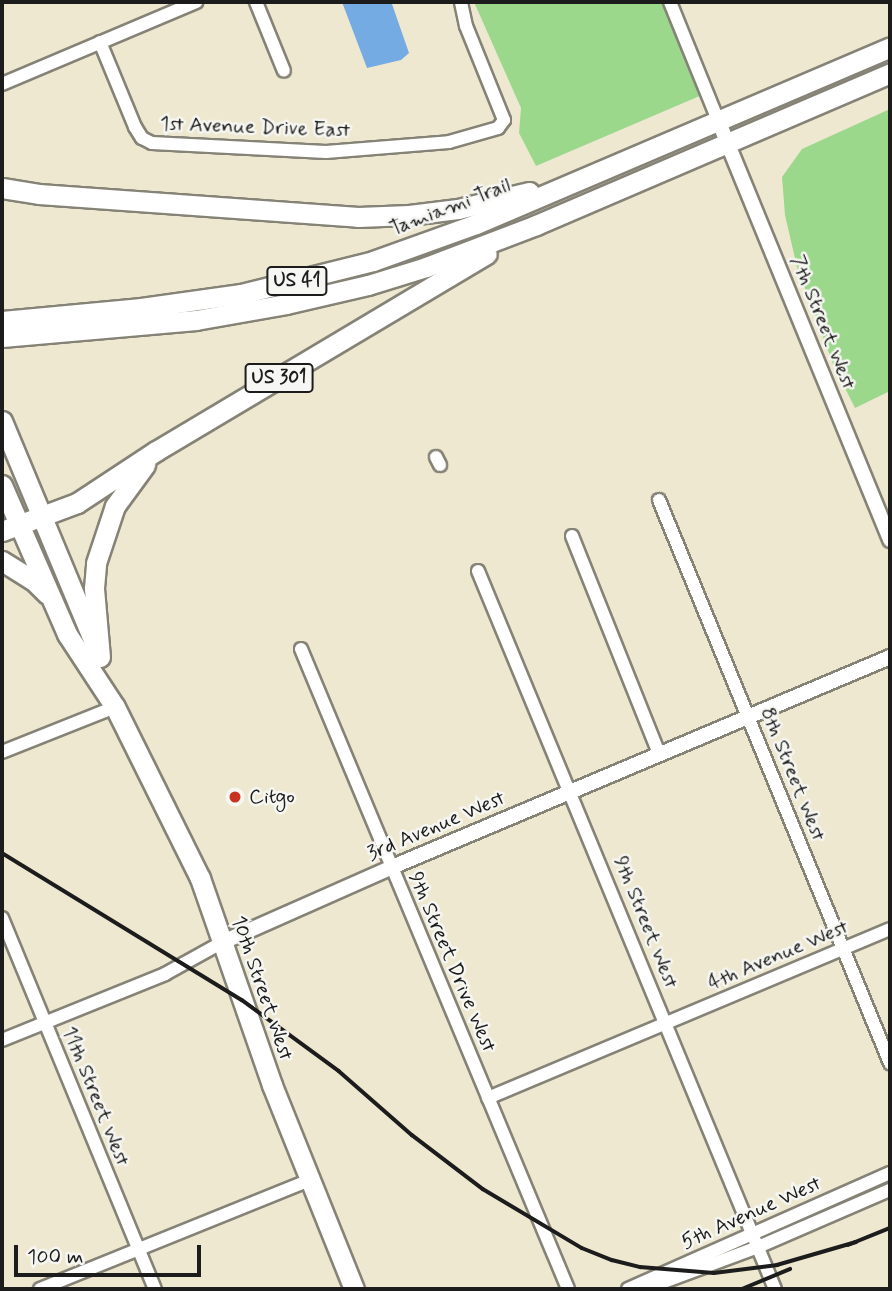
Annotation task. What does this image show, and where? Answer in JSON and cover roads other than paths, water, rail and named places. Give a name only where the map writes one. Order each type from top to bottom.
[{"type":"main road","name":"Tamiami Trail","points":[[2,332],[285,285],[373,261],[433,240],[577,181],[890,47]]},
{"type":"main road","name":"Tamiami Trail","points":[[2,332],[196,320],[327,296],[426,267],[536,225],[890,73]]},
{"type":"main road","points":[[2,188],[39,194],[285,214],[396,216],[458,209],[577,181]]},
{"type":"main road","points":[[2,194],[39,194]]},
{"type":"main road","name":"US 301","points":[[10,528],[77,503],[156,451],[536,225]]},
{"type":"main road","name":"10th Street West","points":[[2,421],[100,657],[115,707]]},
{"type":"main road","points":[[100,657],[94,588],[101,540],[120,498],[156,451]]},
{"type":"main road","name":"10th Street West","points":[[2,485],[10,528],[66,634],[115,707],[200,878],[272,1086],[354,1289]]},
{"type":"main road","points":[[2,561],[33,580],[47,594]]},
{"type":"street","points":[[2,84],[196,2]]},
{"type":"street","points":[[256,2],[284,71]]},
{"type":"street","name":"1st Avenue Drive East","points":[[100,42],[135,127],[142,138],[152,143],[326,152],[449,142],[498,128],[504,115],[466,26],[461,2]]},
{"type":"street","points":[[670,2],[718,120]]},
{"type":"street","name":"7th Street West","points":[[718,120],[890,540]]},
{"type":"street","name":"8th Street West","points":[[659,500],[890,1063]]},
{"type":"street","points":[[572,536],[659,754]]},
{"type":"street","name":"9th Street West","points":[[478,570],[667,1022],[775,1289]]},
{"type":"street","name":"9th Street Drive West","points":[[301,649],[568,1289]]},
{"type":"street","name":"3rd Avenue West","points":[[2,1040],[165,974],[223,942],[392,867],[890,657]]},
{"type":"street","points":[[4,749],[115,707]]},
{"type":"street","name":"11th Street West","points":[[2,918],[155,1289]]},
{"type":"street","name":"4th Avenue West","points":[[488,1098],[890,929]]},
{"type":"street","name":"5th Avenue West","points":[[628,1289],[890,1173]]},
{"type":"street","points":[[40,1289],[310,1180]]},
{"type":"street","name":"5th Avenue West","points":[[644,1289],[758,1247],[890,1190]]},
{"type":"water","points":[[342,2],[399,2],[392,4],[409,53],[401,60],[367,68]]},
{"type":"railway","points":[[2,853],[242,1000],[339,1071],[412,1135],[483,1189],[582,1248],[640,1267],[714,1273],[777,1265],[856,1242]]},
{"type":"railway","points":[[848,1245],[890,1228]]},
{"type":"railway","points":[[742,1289],[790,1269]]},
{"type":"place","name":"Citgo","points":[[235,797]]}]
